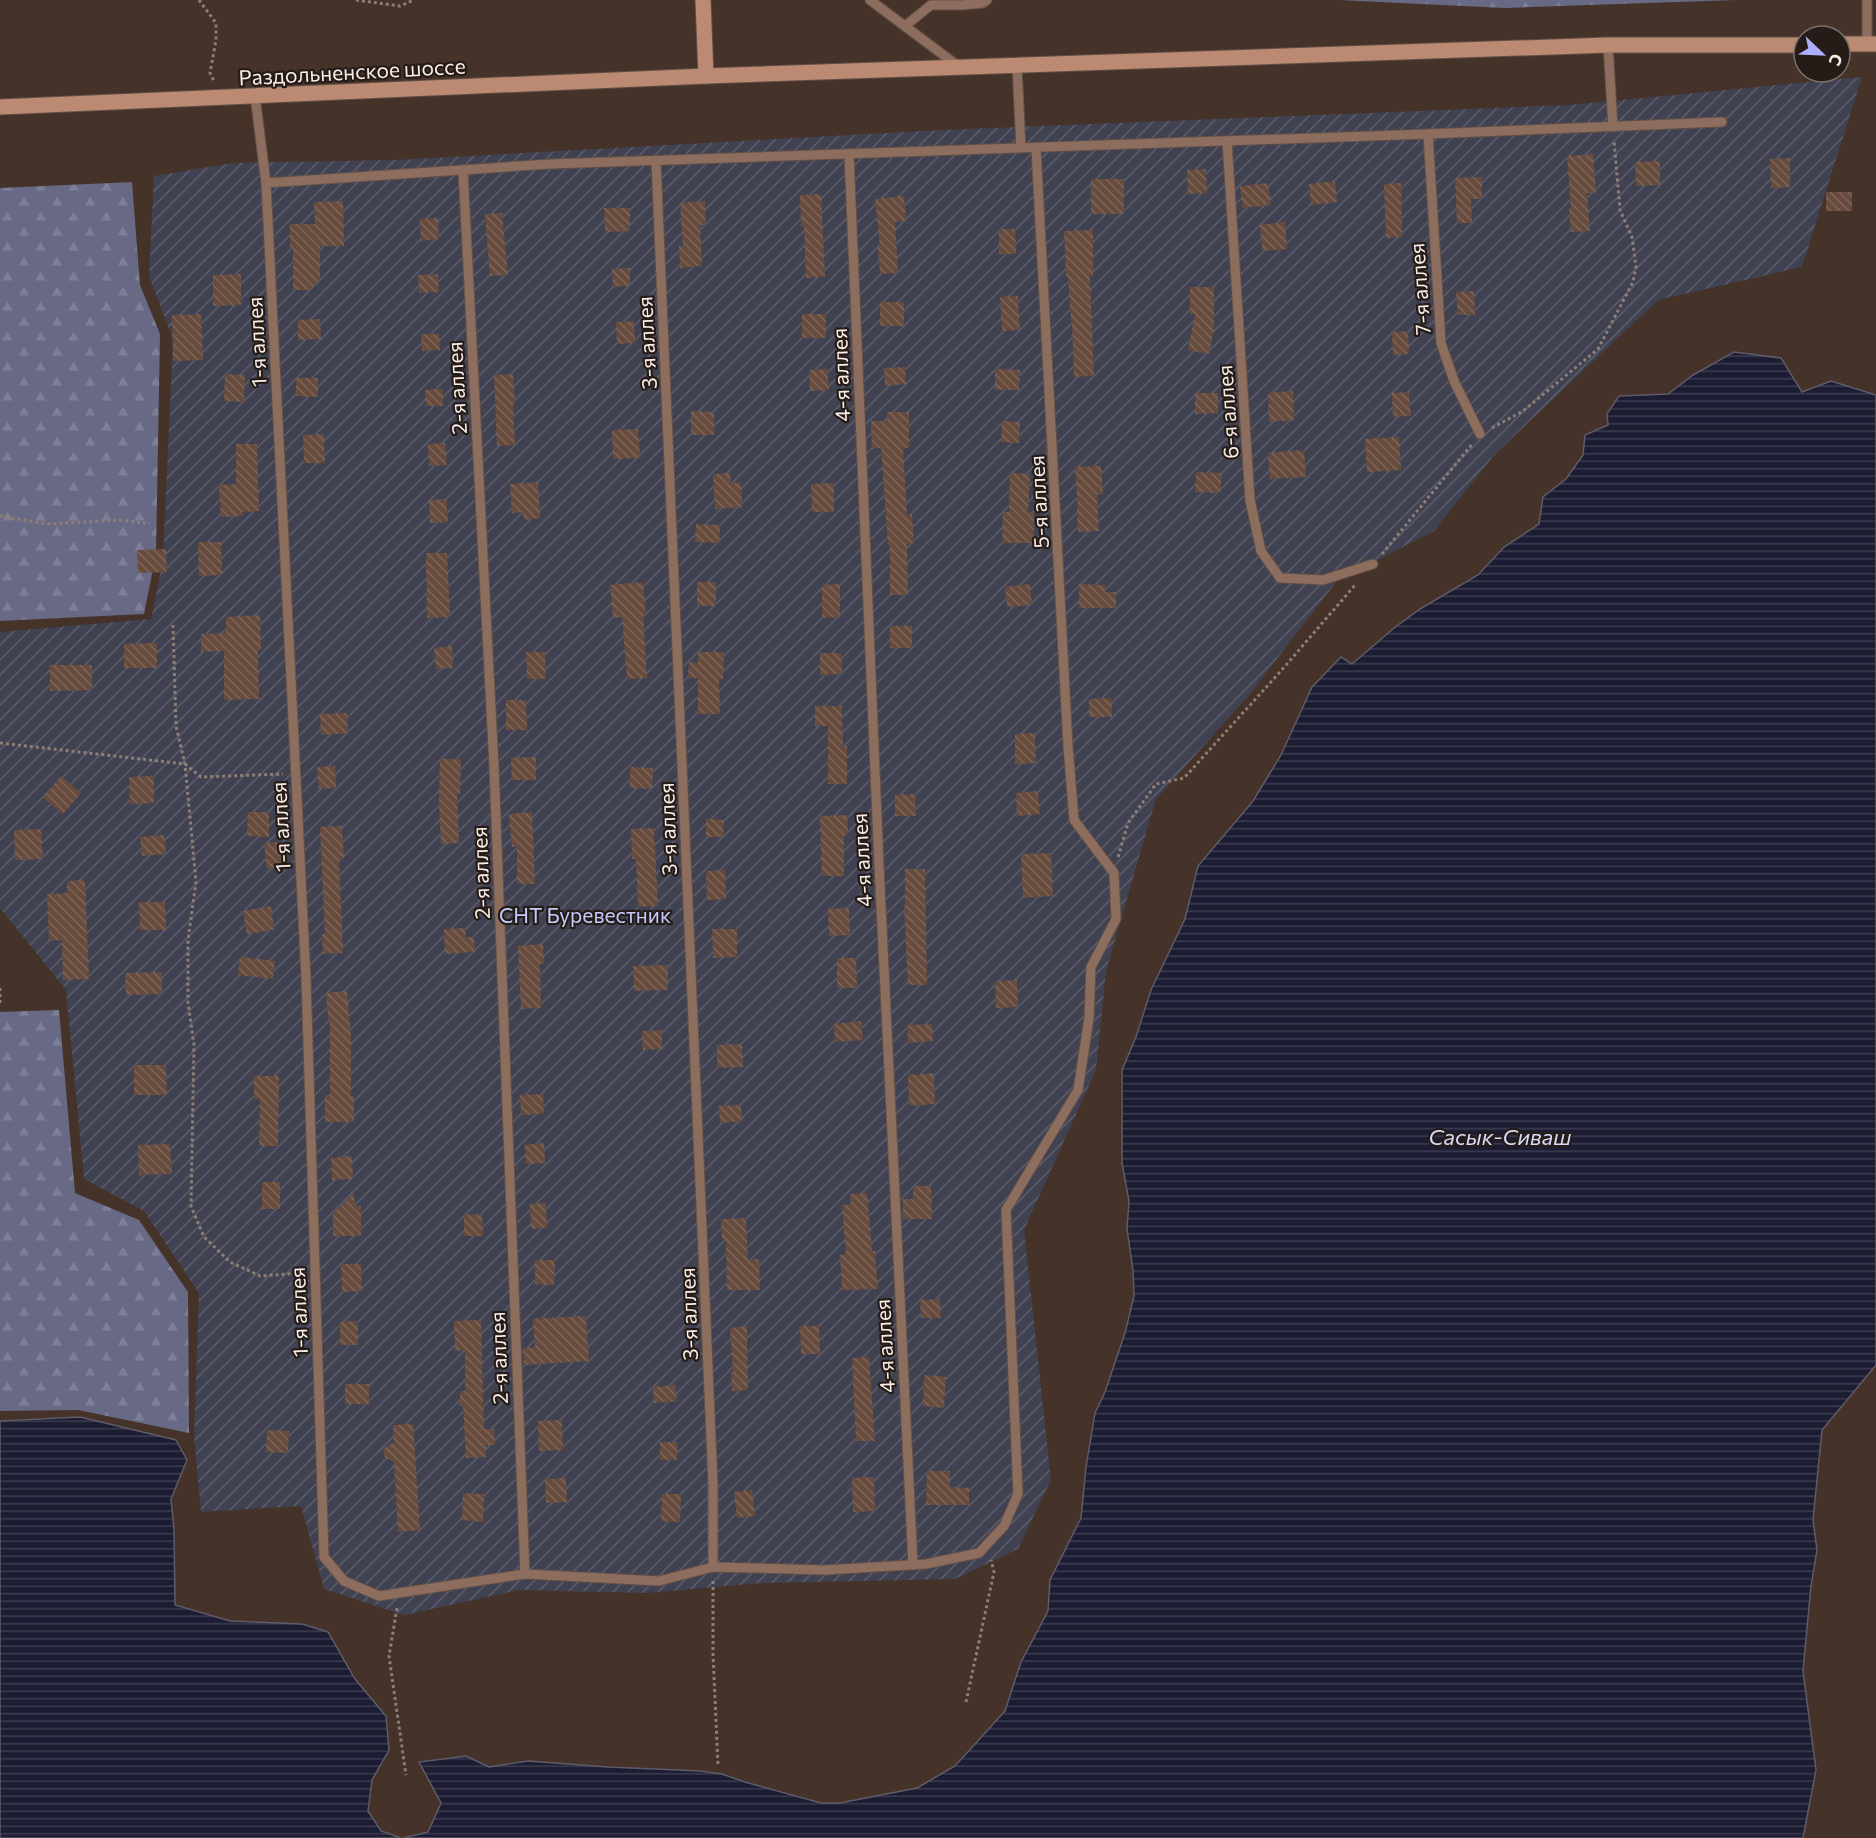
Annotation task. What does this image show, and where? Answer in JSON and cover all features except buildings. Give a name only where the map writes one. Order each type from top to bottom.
[{"type":"main road","points":[[703,0],[706,76]]},
{"type":"main road","points":[[1852,44],[1871,44]]},
{"type":"main road","name":"Раздольненское шоссе","points":[[0,107],[706,76],[1608,45],[1792,45]]},
{"type":"lane","points":[[870,0],[960,68]]},
{"type":"lane","points":[[905,26],[931,5],[962,5],[983,3],[987,0]]},
{"type":"lane","points":[[1867,0],[1871,44]]},
{"type":"lane","points":[[1608,45],[1613,127]]},
{"type":"lane","points":[[1017,66],[1021,148]]},
{"type":"lane","name":"1-я аллея","points":[[255,96],[266,183],[306,978],[324,1557],[344,1581],[379,1596],[399,1593]]},
{"type":"lane","points":[[266,183],[550,164],[1722,122]]},
{"type":"lane","name":"7-я аллея","points":[[1428,134],[1441,343],[1454,381],[1480,434]]},
{"type":"lane","name":"6-я аллея","points":[[1227,141],[1250,500],[1261,551],[1280,578],[1323,580],[1373,564]]},
{"type":"lane","name":"5-я аллея","points":[[986,1546],[1004,1526],[1018,1494],[1006,1210],[1078,1090],[1089,1018],[1090,967],[1116,920],[1114,873],[1074,820],[1068,746],[1036,148]]},
{"type":"lane","name":"4-я аллея","points":[[849,154],[913,1565]]},
{"type":"lane","name":"3-я аллея","points":[[656,161],[711,1448],[713,1567]]},
{"type":"lane","name":"2-я аллея","points":[[463,170],[494,767],[525,1574]]},
{"type":"lane","points":[[399,1593],[525,1574],[659,1581],[713,1567],[825,1570],[926,1564],[979,1553],[986,1546]]},
{"type":"path","points":[[199,0],[216,23],[216,39],[210,73],[216,86]]},
{"type":"path","points":[[356,0],[400,6],[414,0]]},
{"type":"path","points":[[1613,127],[1620,210],[1632,237],[1635,266],[1633,282]]},
{"type":"path","points":[[0,516],[47,524],[121,520],[150,524]]},
{"type":"path","points":[[173,625],[176,726],[185,764],[196,882],[188,940],[188,1003],[194,1044],[191,1206],[204,1237],[230,1262],[260,1276],[315,1272]]},
{"type":"path","points":[[0,743],[185,764],[201,777],[295,774]]},
{"type":"path","points":[[0,988],[0,1005]]},
{"type":"path","points":[[966,1702],[994,1572],[986,1546]]},
{"type":"path","points":[[713,1567],[713,1654],[718,1765]]},
{"type":"path","points":[[399,1593],[389,1656],[406,1775]]},
{"type":"green space","points":[[1339,0],[1736,0],[1505,8]]},
{"type":"green space","name":"СНТ Буревестник","points":[[1862,77],[1802,267],[1658,300],[1495,454],[1434,531],[1337,581],[1250,694],[1156,799],[1106,971],[1096,1070],[1024,1230],[1051,1480],[1018,1549],[955,1579],[762,1583],[646,1593],[519,1590],[404,1615],[324,1589],[301,1506],[201,1512],[194,1438],[199,1293],[144,1211],[84,1179],[66,990],[0,908],[0,632],[151,619],[163,560],[173,340],[149,276],[154,176],[233,163],[395,160],[942,130],[1569,105],[1792,84],[1852,84],[1852,78]]},
{"type":"green space","points":[[132,182],[140,285],[160,334],[156,554],[144,614],[0,621],[0,188]]},
{"type":"green space","points":[[59,1010],[75,1193],[139,1220],[188,1292],[189,1433],[78,1410],[0,1411],[0,1012]]},
{"type":"water","name":"Сасык-Сиваш","points":[[1734,352],[1781,358],[1802,392],[1831,381],[1876,395],[1876,1365],[1822,1430],[1813,1520],[1817,1550],[1811,1586],[1803,1671],[1816,1770],[1803,1838],[403,1838],[428,1832],[441,1803],[419,1762],[466,1756],[489,1767],[528,1761],[700,1771],[722,1774],[821,1803],[840,1803],[917,1788],[955,1766],[1005,1711],[1021,1662],[1048,1611],[1050,1580],[1081,1518],[1095,1413],[1105,1392],[1125,1333],[1134,1296],[1127,1229],[1129,1201],[1122,1163],[1122,1070],[1136,1037],[1151,990],[1185,919],[1198,866],[1253,801],[1281,755],[1312,687],[1341,657],[1352,664],[1420,609],[1478,575],[1504,547],[1539,524],[1543,497],[1566,479],[1583,455],[1585,435],[1608,425],[1607,414],[1619,396],[1668,394],[1693,375]]},
{"type":"water","points":[[80,1417],[176,1440],[187,1460],[171,1499],[174,1530],[175,1605],[230,1621],[302,1624],[328,1632],[355,1679],[386,1716],[389,1750],[372,1780],[368,1811],[381,1831],[401,1838],[0,1838],[0,1421]]}]
